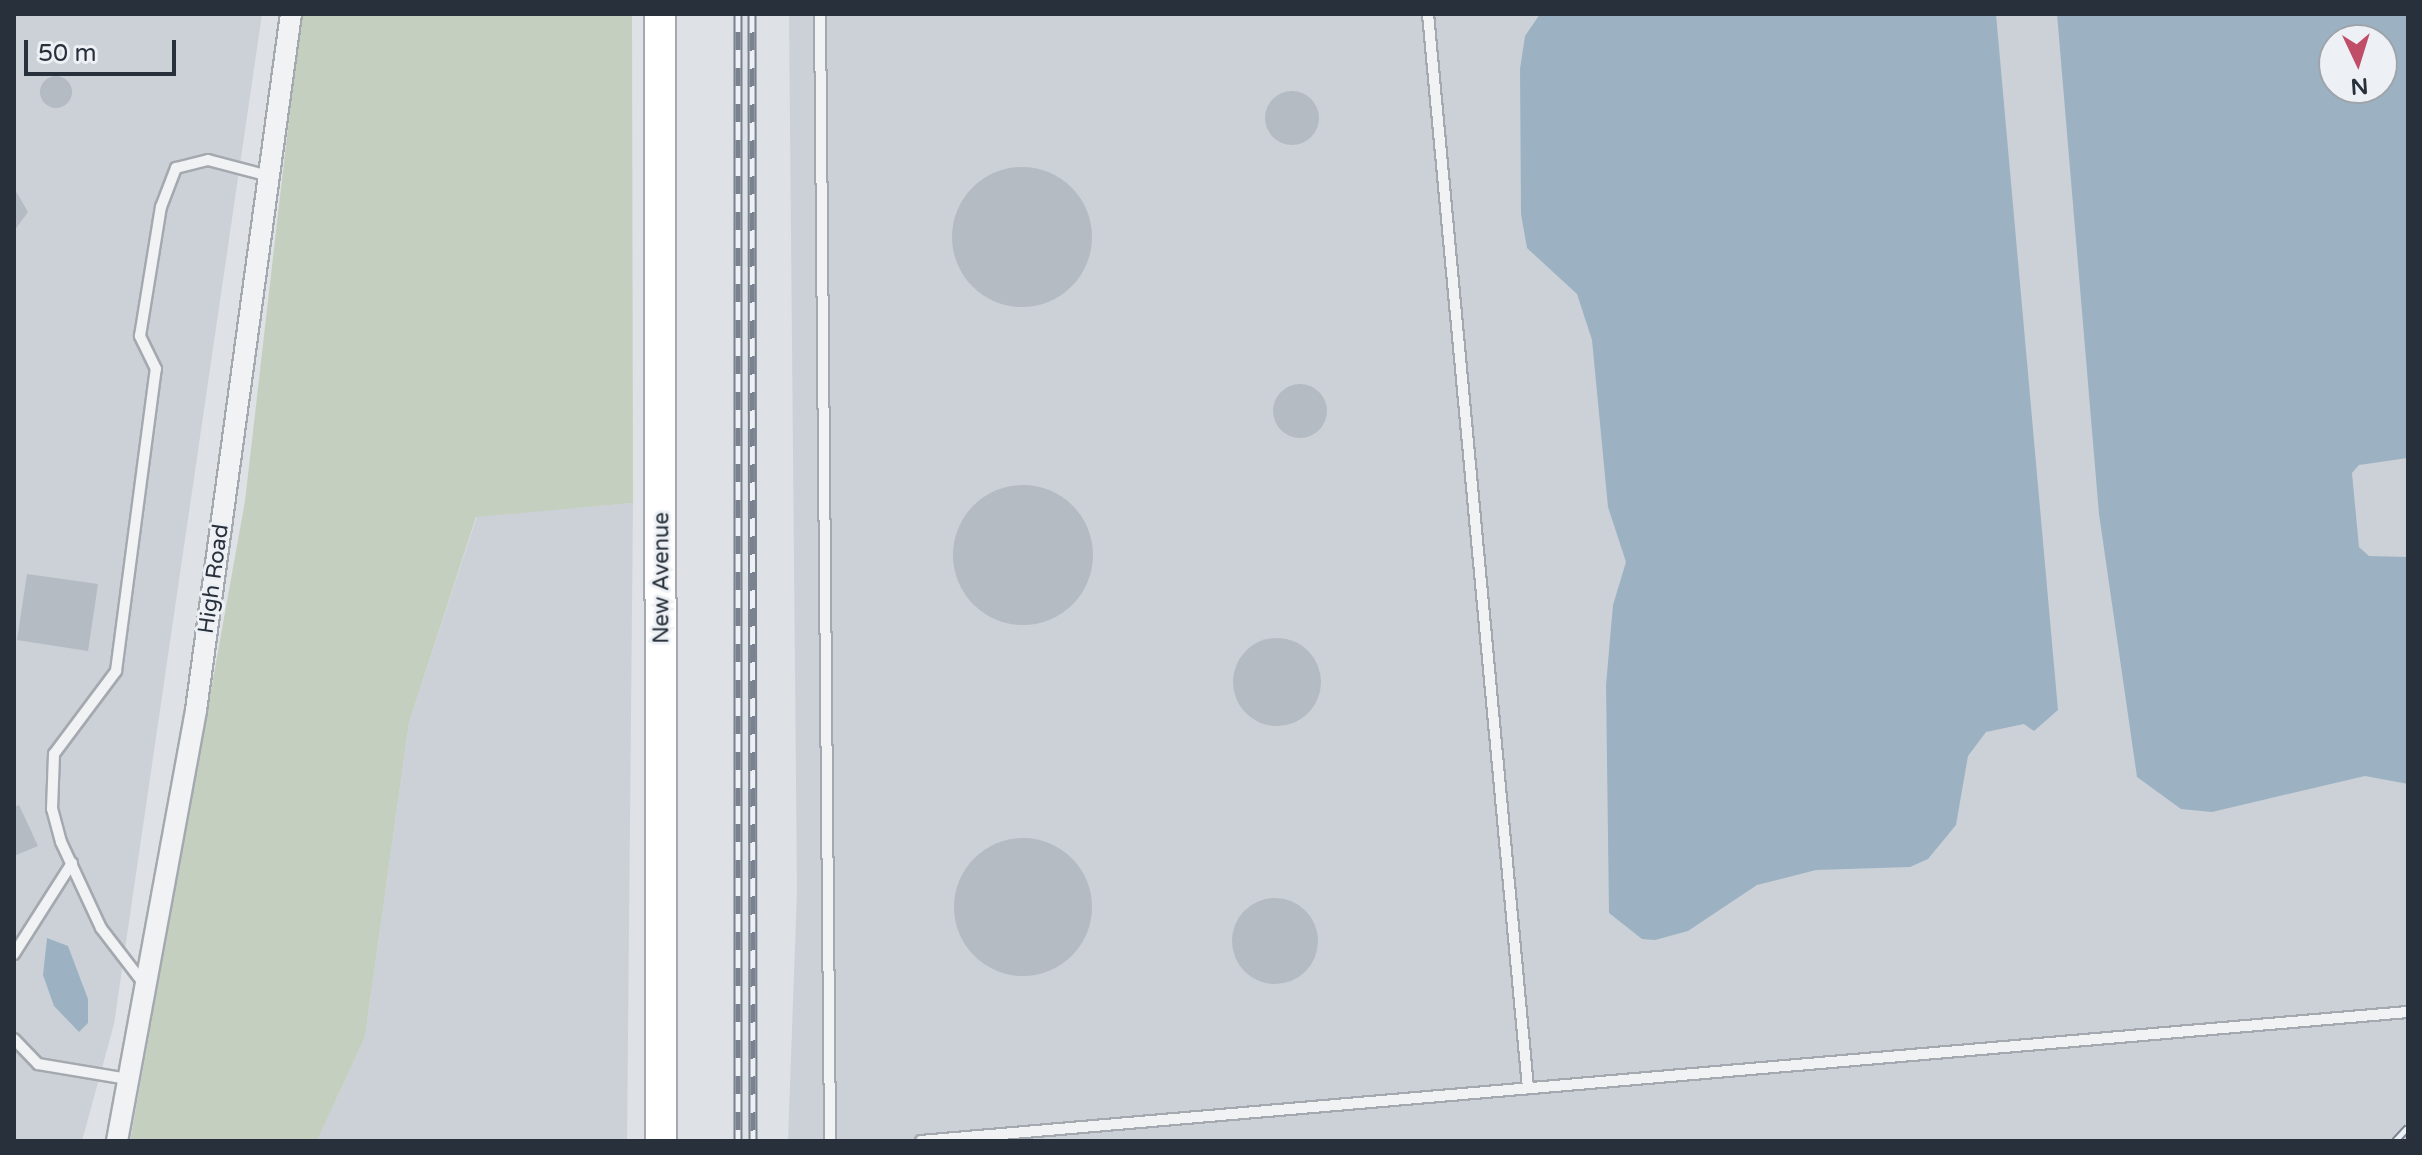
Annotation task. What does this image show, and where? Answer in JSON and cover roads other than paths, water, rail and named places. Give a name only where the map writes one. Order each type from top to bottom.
[{"type":"main road","name":"New Avenue","points":[[660,14],[661,1141]]},
{"type":"street","name":"High Road","points":[[117,1141],[196,710],[291,14]]},
{"type":"lane","points":[[820,14],[830,1141]]},
{"type":"lane","points":[[1428,14],[1528,1088]]},
{"type":"lane","points":[[146,985],[101,928],[72,863],[52,809],[54,754],[116,671],[156,369],[140,336],[161,207],[176,168],[189,160],[269,176]]},
{"type":"lane","points":[[14,954],[72,863]]},
{"type":"lane","points":[[921,1141],[2408,1012]]},
{"type":"lane","points":[[14,1039],[19,1058],[128,1079]]},
{"type":"water","points":[[1540,14],[1996,14],[2058,710],[2034,731],[2024,724],[1986,732],[1968,756],[1956,825],[1928,859],[1910,867],[1816,870],[1757,885],[1688,931],[1655,940],[1642,939],[1609,913],[1606,685],[1613,605],[1626,562],[1608,507],[1592,340],[1577,294],[1527,248],[1521,214],[1520,69],[1525,36]]},
{"type":"water","points":[[2057,14],[2408,14],[2408,458],[2359,465],[2352,473],[2359,547],[2369,556],[2408,557],[2408,784],[2365,776],[2212,812],[2181,809],[2137,777],[2099,514]]},
{"type":"water","points":[[47,938],[68,946],[88,999],[88,1023],[79,1032],[54,1006],[43,975]]},
{"type":"railway","points":[[738,14],[738,1141]]},
{"type":"railway","points":[[752,14],[753,1141]]},
{"type":"railway","points":[[2395,1141],[2408,1127]]}]
